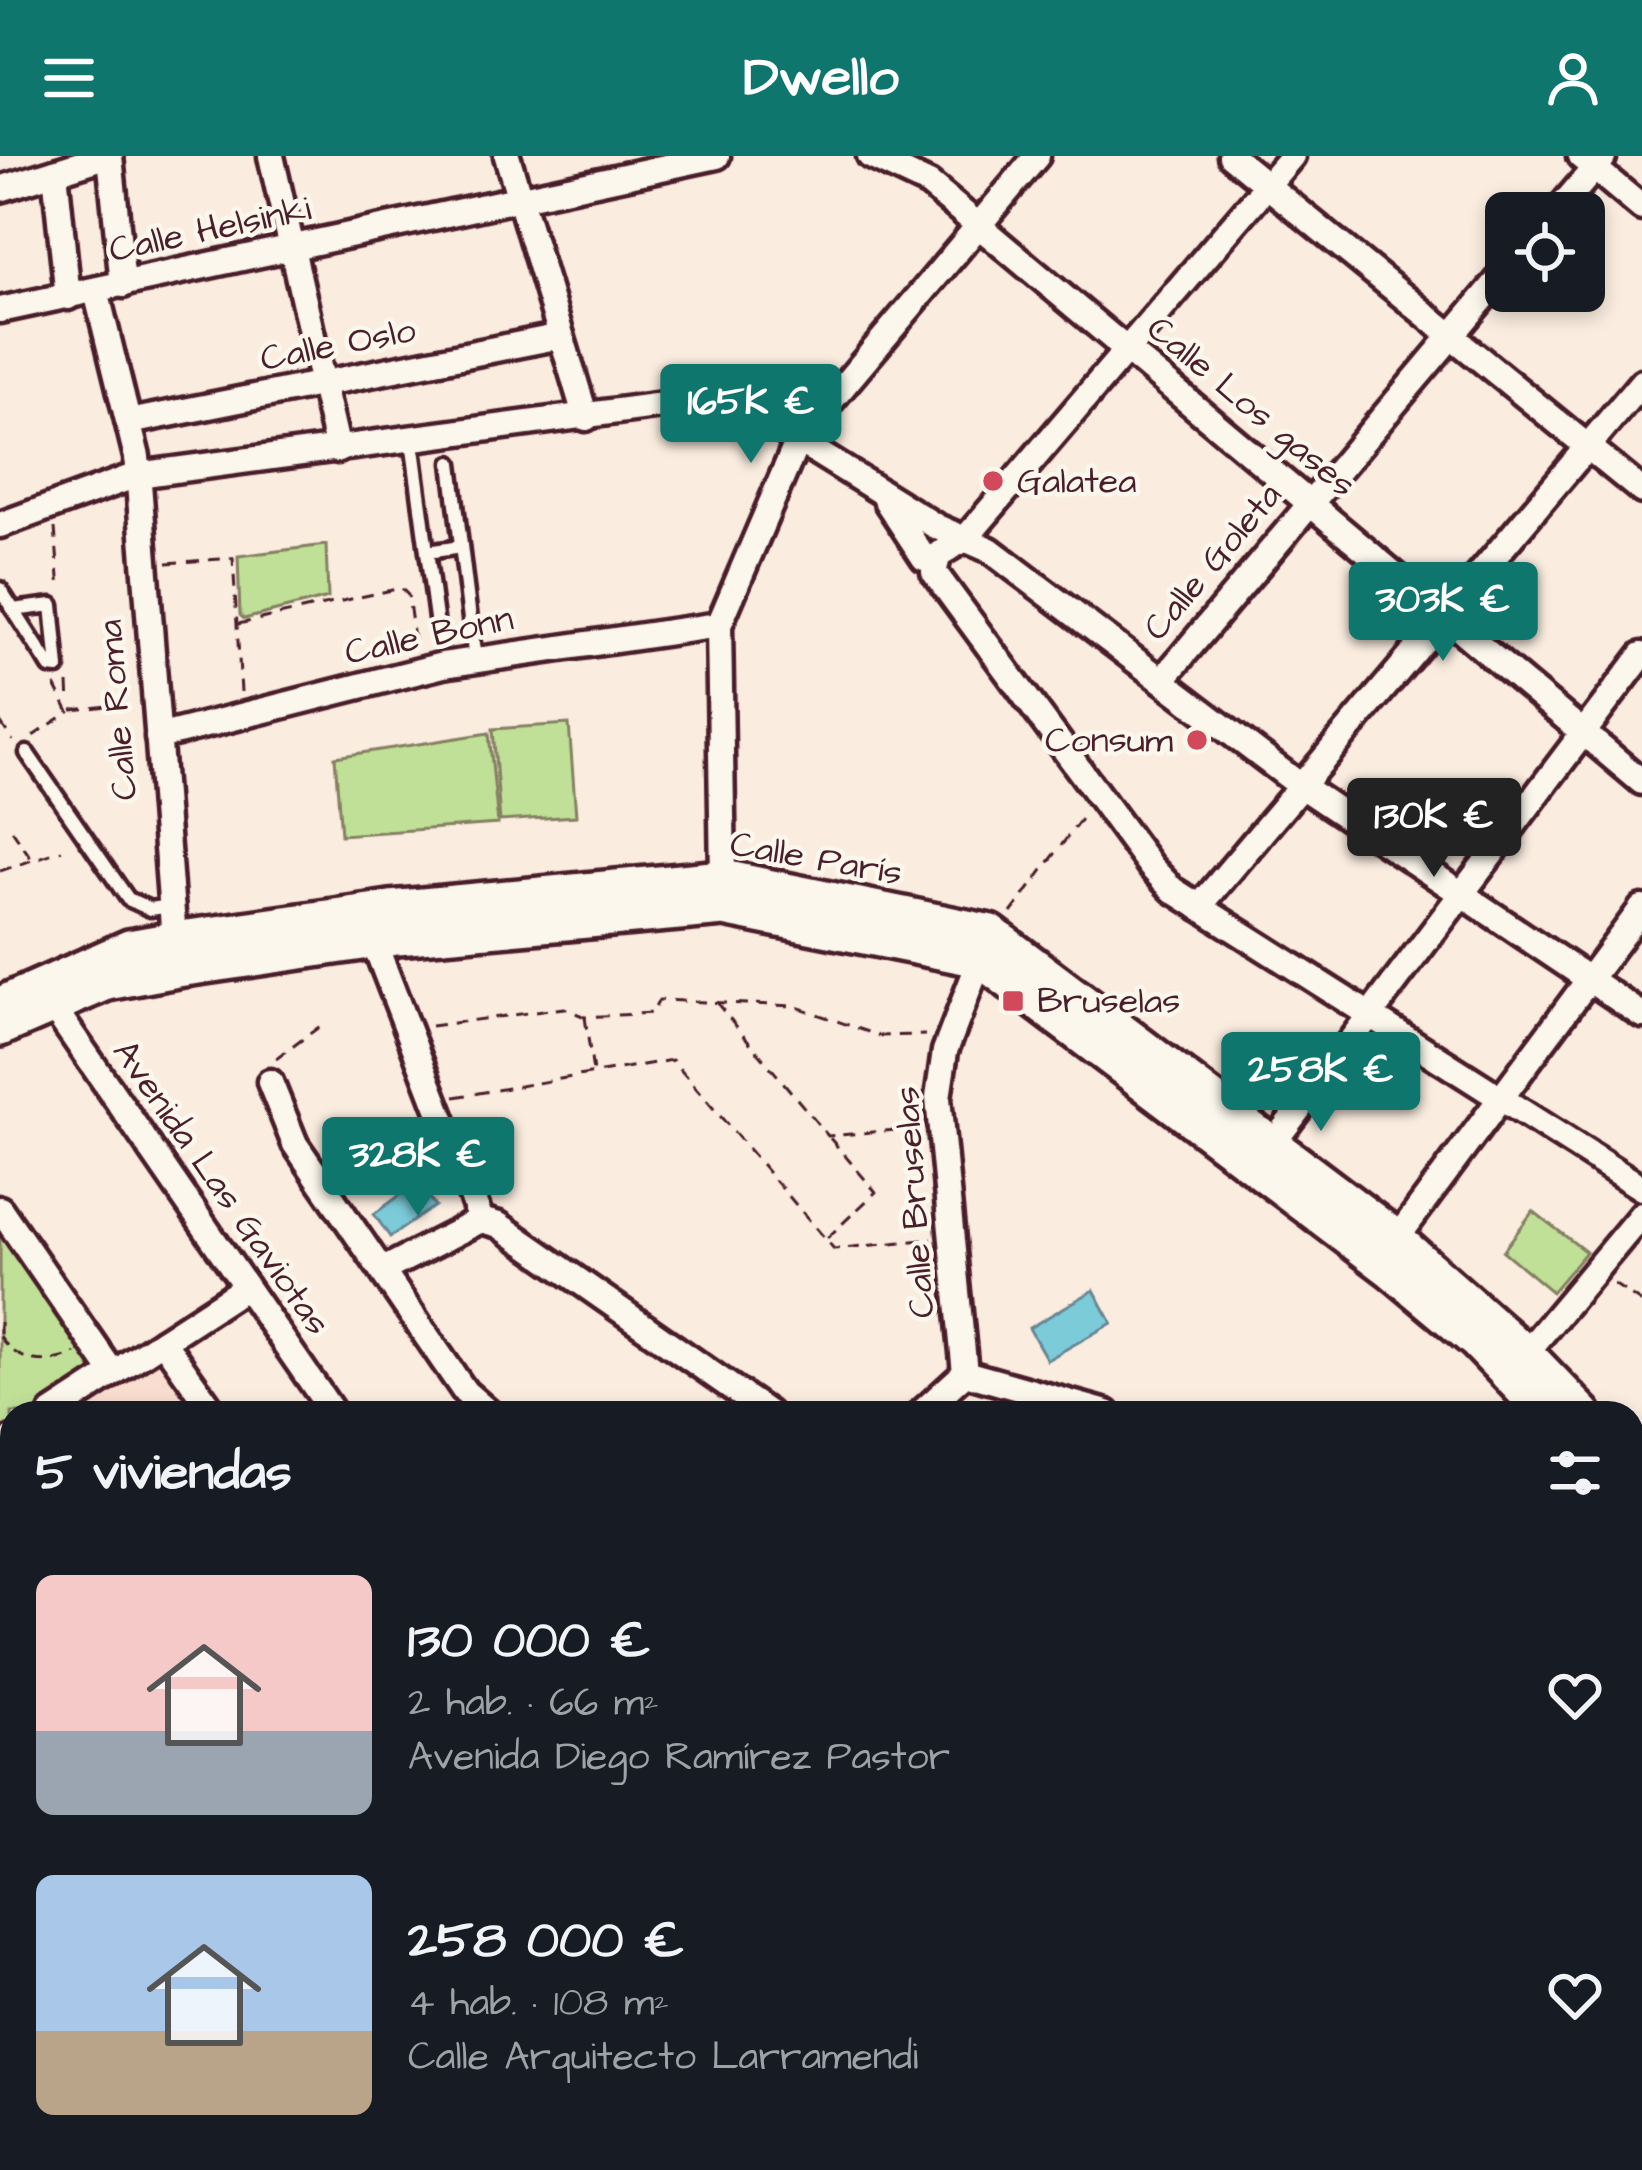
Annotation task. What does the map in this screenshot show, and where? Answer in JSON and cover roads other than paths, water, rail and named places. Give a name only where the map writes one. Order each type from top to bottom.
[{"type":"main road","name":"Calle París","points":[[0,1004],[106,983],[174,938],[375,933],[723,893],[996,940],[1274,1142],[1390,1248],[1533,1401]]},
{"type":"main road","name":"Calle París","points":[[996,940],[1526,1353],[1572,1401]]},
{"type":"main road","name":"Calle París","points":[[0,1029],[45,994]]},
{"type":"street","points":[[0,189],[108,156],[123,285]]},
{"type":"street","points":[[271,156],[338,450]]},
{"type":"street","points":[[507,156],[586,418]]},
{"type":"street","name":"Calle Helsinki","points":[[0,310],[717,156]]},
{"type":"street","points":[[870,156],[911,172],[978,225]]},
{"type":"street","points":[[723,893],[719,626],[798,440],[1036,156]]},
{"type":"street","points":[[1231,156],[1642,491]]},
{"type":"street","points":[[880,490],[924,558],[935,559],[965,539],[1292,156]]},
{"type":"street","points":[[1571,192],[1593,160],[1642,208]]},
{"type":"street","points":[[68,296],[71,164]]},
{"type":"street","name":"Calle Los gases","points":[[978,225],[1642,782]]},
{"type":"street","name":"Calle Roma","points":[[97,291],[137,475],[174,938]]},
{"type":"street","name":"Calle Goleta","points":[[1162,680],[1485,296]]},
{"type":"street","name":"Calle Oslo","points":[[128,422],[561,336]]},
{"type":"street","points":[[1198,908],[1642,382]]},
{"type":"street","points":[[0,525],[137,475],[705,403],[743,411],[1012,564],[1301,786],[1642,1015]]},
{"type":"street","points":[[935,559],[936,577],[1151,867],[1198,908],[1642,1188]]},
{"type":"street","name":"Calle Bonn","points":[[158,736],[475,660],[719,626]]},
{"type":"street","points":[[1274,1142],[1642,655]]},
{"type":"street","points":[[1390,1248],[1642,908]]},
{"type":"street","points":[[375,933],[481,1220]]},
{"type":"street","name":"Calle Bruselas","points":[[964,1373],[938,1098],[945,1052],[996,940]]},
{"type":"street","name":"Avenida Las Gaviotas","points":[[45,994],[325,1401]]},
{"type":"street","points":[[270,1082],[283,1125],[475,1401]]},
{"type":"street","points":[[0,1209],[113,1373]]},
{"type":"street","points":[[1526,1353],[1642,1214]]},
{"type":"street","points":[[382,1270],[481,1220],[508,1228],[751,1401]]},
{"type":"street","points":[[70,1401],[246,1287]]},
{"type":"street","points":[[163,1341],[206,1401]]},
{"type":"street","points":[[934,1401],[964,1373],[1064,1401]]},
{"type":"lane","points":[[412,441],[438,633]]},
{"type":"lane","points":[[451,463],[475,660]]},
{"type":"lane","points":[[428,552],[461,547]]},
{"type":"lane","points":[[0,589],[50,667],[58,668],[52,605],[14,610]]},
{"type":"lane","points":[[27,753],[128,899],[150,909],[174,938]]},
{"type":"water","points":[[418,1182],[435,1206],[390,1237],[374,1214]]},
{"type":"water","points":[[1094,1290],[1112,1323],[1047,1360],[1029,1328]]},
{"type":"place","name":"Galatea","points":[[993,481]]},
{"type":"place","name":"Consum","points":[[1197,740]]},
{"type":"place","name":"Bruselas","points":[[1013,1001]]}]
